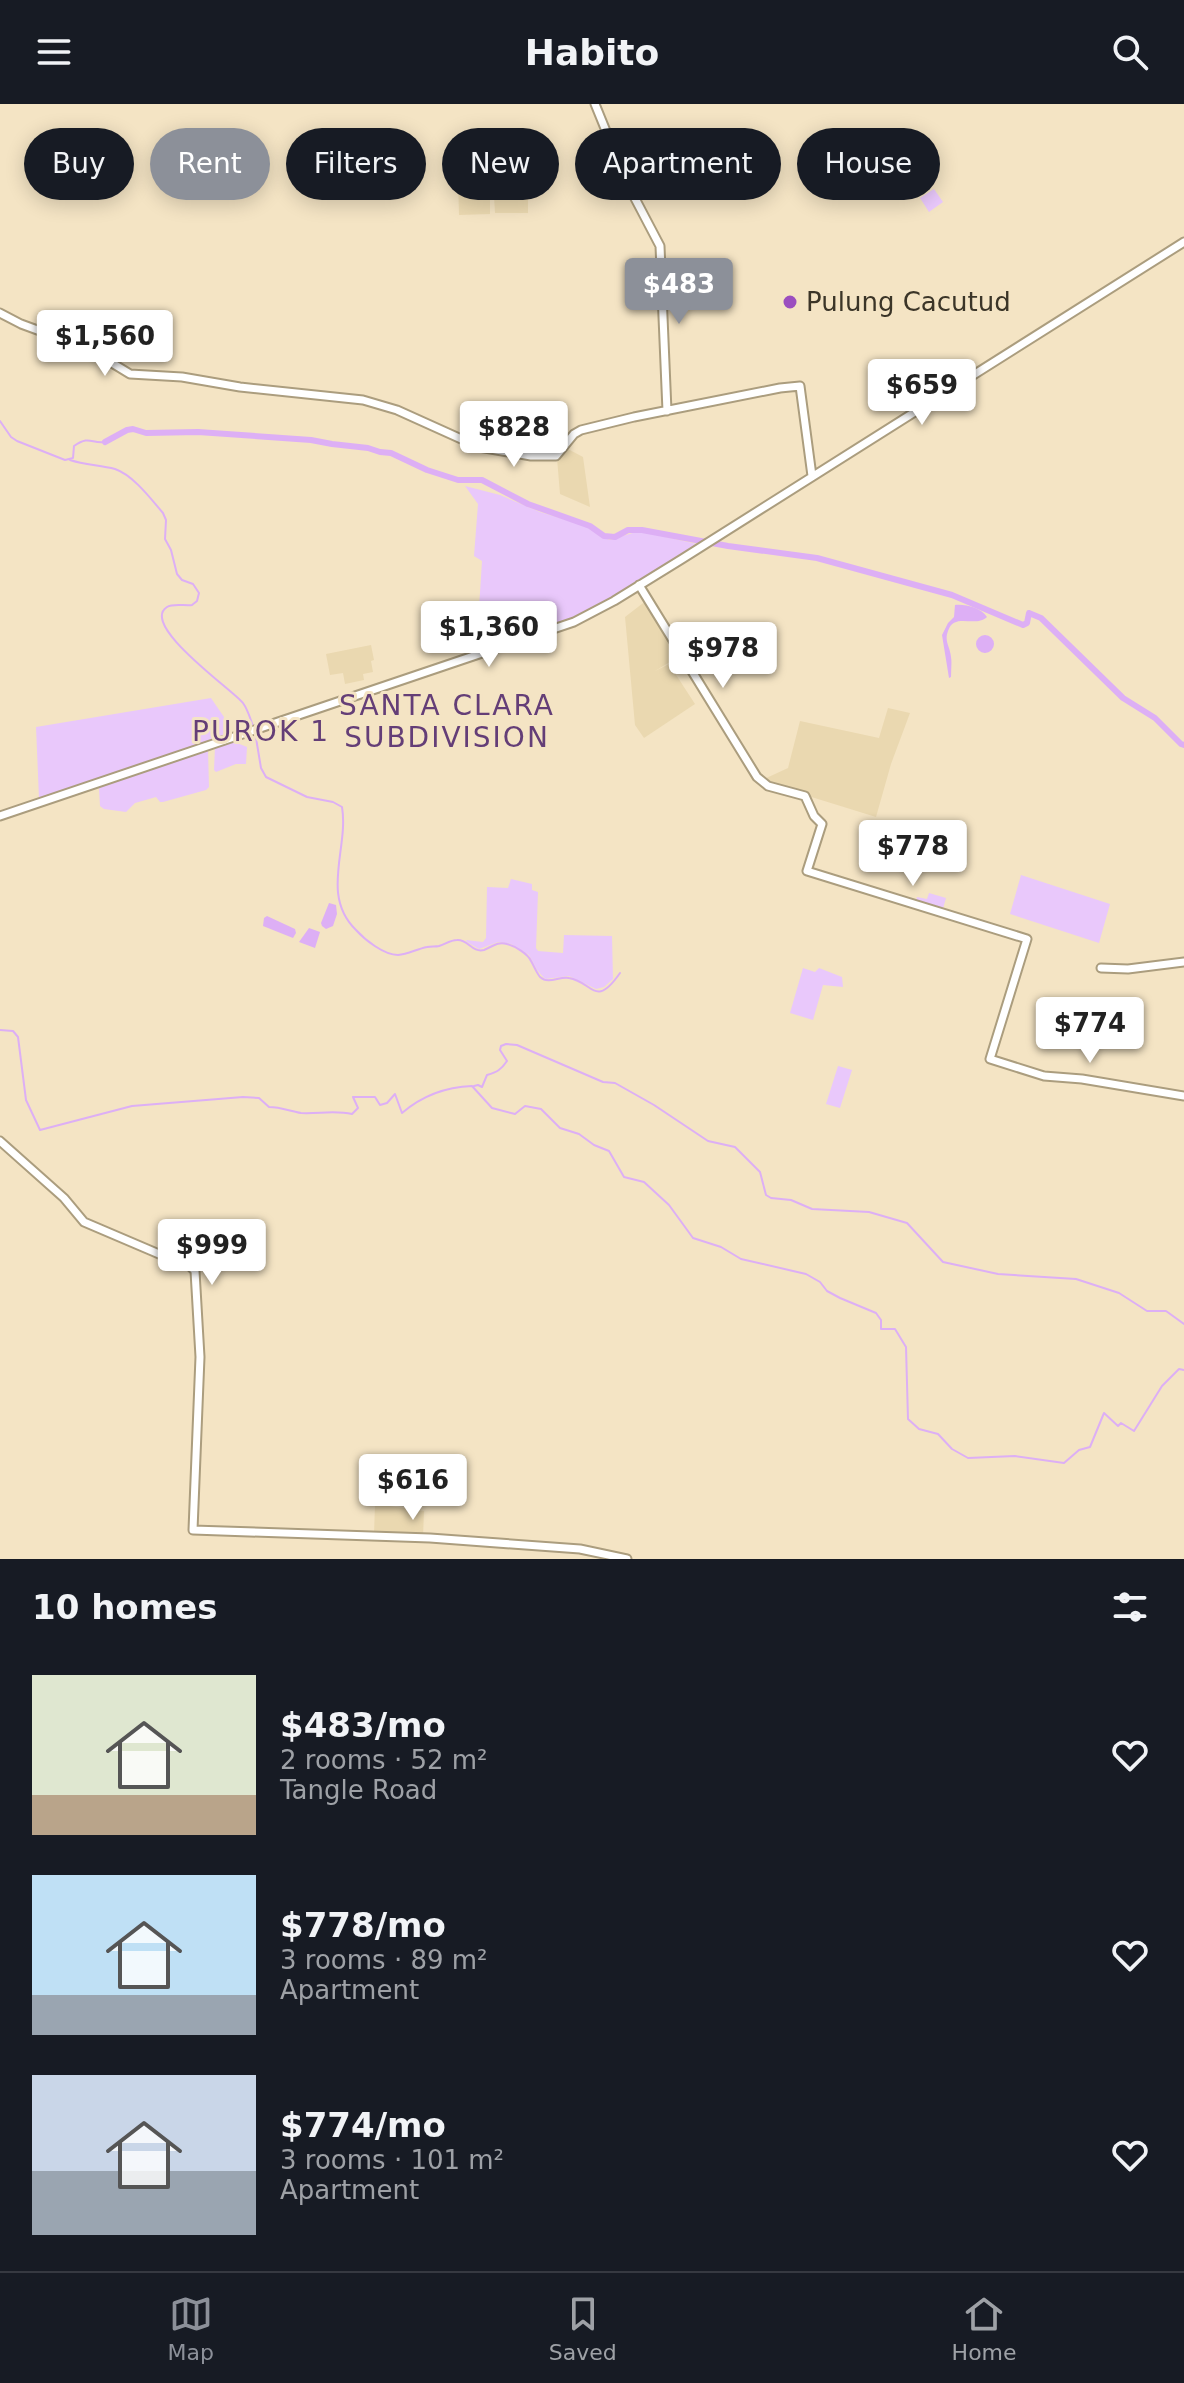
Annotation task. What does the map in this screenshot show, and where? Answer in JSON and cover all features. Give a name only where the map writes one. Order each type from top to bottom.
[{"type":"street","points":[[595,104],[628,185],[660,246],[667,411]]},
{"type":"street","points":[[0,816],[562,627],[600,609],[1184,242]]},
{"type":"street","points":[[0,313],[89,349],[130,374],[182,377],[240,387],[363,400],[397,410],[474,446],[531,456],[556,456],[581,430],[795,386],[800,389],[811,476]]},
{"type":"street","points":[[639,585],[757,777],[768,786],[805,796],[814,816],[822,824],[807,871],[1027,939],[990,1059],[1044,1076],[1082,1079],[1184,1096]]},
{"type":"street","points":[[1101,968],[1128,969],[1184,962]]},
{"type":"street","points":[[0,1141],[64,1198],[84,1222],[159,1254],[186,1262],[195,1271],[200,1357],[193,1530],[433,1538],[580,1549],[627,1559]]},
{"type":"shaded area","points":[[940,198],[943,202],[929,212],[921,200]]},
{"type":"shaded area","points":[[459,200],[490,200],[490,214],[459,215]]},
{"type":"shaded area","points":[[494,200],[528,200],[528,213],[495,213]]},
{"type":"shaded area","points":[[566,448],[583,457],[590,507],[560,494],[557,458]]},
{"type":"shaded area","points":[[465,486],[500,495],[540,512],[586,526],[610,540],[639,531],[701,545],[625,593],[546,632],[479,608],[482,561],[474,556],[478,504]]},
{"type":"shaded area","points":[[647,600],[680,656],[655,671],[669,664],[695,704],[644,738],[635,725],[625,617]]},
{"type":"shaded area","points":[[955,605],[973,607],[987,617],[951,625],[947,638],[951,659],[949,678],[942,635],[954,617]]},
{"type":"shaded area","points":[[985,635],[994,644],[985,653],[976,644]]},
{"type":"shaded area","points":[[371,645],[373,672],[363,674],[364,680],[345,684],[343,673],[330,675],[326,654]]},
{"type":"shaded area","points":[[211,698],[224,717],[228,736],[39,798],[36,727]]},
{"type":"shaded area","points":[[888,708],[910,713],[876,817],[763,782],[788,768],[800,721],[879,738]]},
{"type":"shaded area","points":[[232,741],[247,747],[246,764],[236,764],[216,772],[215,747]]},
{"type":"shaded area","points":[[208,750],[209,787],[206,790],[163,802],[156,797],[135,803],[126,812],[100,806],[101,785]]},
{"type":"shaded area","points":[[1021,875],[1110,904],[1099,943],[1010,914]]},
{"type":"shaded area","points":[[511,879],[532,884],[532,890],[538,892],[538,951],[563,953],[564,935],[612,936],[613,979],[596,989],[569,976],[545,979],[529,955],[511,944],[498,942],[479,949],[467,942],[483,942],[486,938],[487,887],[508,888]]},
{"type":"shaded area","points":[[929,893],[946,898],[942,912],[915,904],[917,897],[927,899]]},
{"type":"shaded area","points":[[329,903],[336,905],[337,914],[333,926],[326,929],[321,923]]},
{"type":"shaded area","points":[[267,916],[295,929],[293,938],[263,926]]},
{"type":"shaded area","points":[[309,928],[320,932],[315,948],[299,942]]},
{"type":"shaded area","points":[[803,968],[815,972],[819,968],[842,977],[843,987],[823,985],[813,1020],[790,1013]]},
{"type":"shaded area","points":[[838,1066],[852,1070],[840,1108],[826,1104]]},
{"type":"shaded area","points":[[375,1504],[424,1511],[423,1537],[374,1535]]},
{"type":"waterway","points":[[0,421],[17,441],[65,460],[73,458],[74,446],[79,443],[87,440],[105,442]]},
{"type":"waterway","points":[[105,442],[133,429],[146,433],[198,432],[311,440],[368,448],[391,453],[458,480],[482,480],[528,504],[590,526],[604,536],[615,537],[628,530],[642,530],[817,558],[952,595],[1023,625],[1027,623],[1029,613],[1041,618],[1123,698],[1155,718],[1184,745]]},
{"type":"waterway","points":[[70,460],[122,472],[163,513],[166,520],[165,539],[177,574],[182,580],[193,584],[199,593],[192,605],[167,607],[162,616],[166,628],[191,657],[243,703],[253,726]]},
{"type":"waterway","points":[[255,732],[261,768],[266,777],[307,797],[342,807],[338,871],[340,902],[345,916],[356,930],[375,946],[398,955],[455,940],[480,950],[503,943],[527,956],[543,979],[569,978],[599,991],[605,990],[620,973]]},
{"type":"waterway","points":[[0,1030],[13,1031],[18,1037],[26,1100],[40,1130],[132,1106],[243,1097],[259,1098],[269,1107],[301,1113],[352,1114],[358,1108],[353,1097],[375,1097],[380,1105],[387,1103],[395,1094],[402,1113],[435,1093],[472,1086],[492,1108],[515,1114],[525,1106],[541,1109],[560,1128],[579,1134],[609,1151],[624,1177],[644,1182],[669,1205],[693,1238],[721,1247],[741,1259],[806,1274],[820,1282],[827,1291],[876,1313],[881,1320],[881,1329],[895,1329],[906,1347],[908,1419],[919,1429],[938,1434],[952,1449],[968,1458],[1015,1456],[1064,1463],[1079,1450],[1090,1447],[1104,1413],[1118,1426],[1121,1423],[1134,1431],[1162,1386],[1179,1369],[1184,1370]]},
{"type":"waterway","points":[[474,1086],[482,1087],[487,1075],[503,1067],[507,1061],[500,1050],[501,1046],[517,1045],[603,1082],[615,1083],[708,1141],[735,1147],[760,1172],[766,1195],[771,1198],[791,1200],[812,1209],[869,1212],[907,1223],[943,1262],[998,1274],[1076,1279],[1119,1293],[1147,1311],[1166,1311],[1184,1324]]},
{"type":"place","name":"Pulung Cacutud","points":[[790,302]]},
{"type":"district","name":"SANTA CLARA SUBDIVISION","points":[[447,721]]},
{"type":"district","name":"PUROK 1","points":[[261,731]]}]
